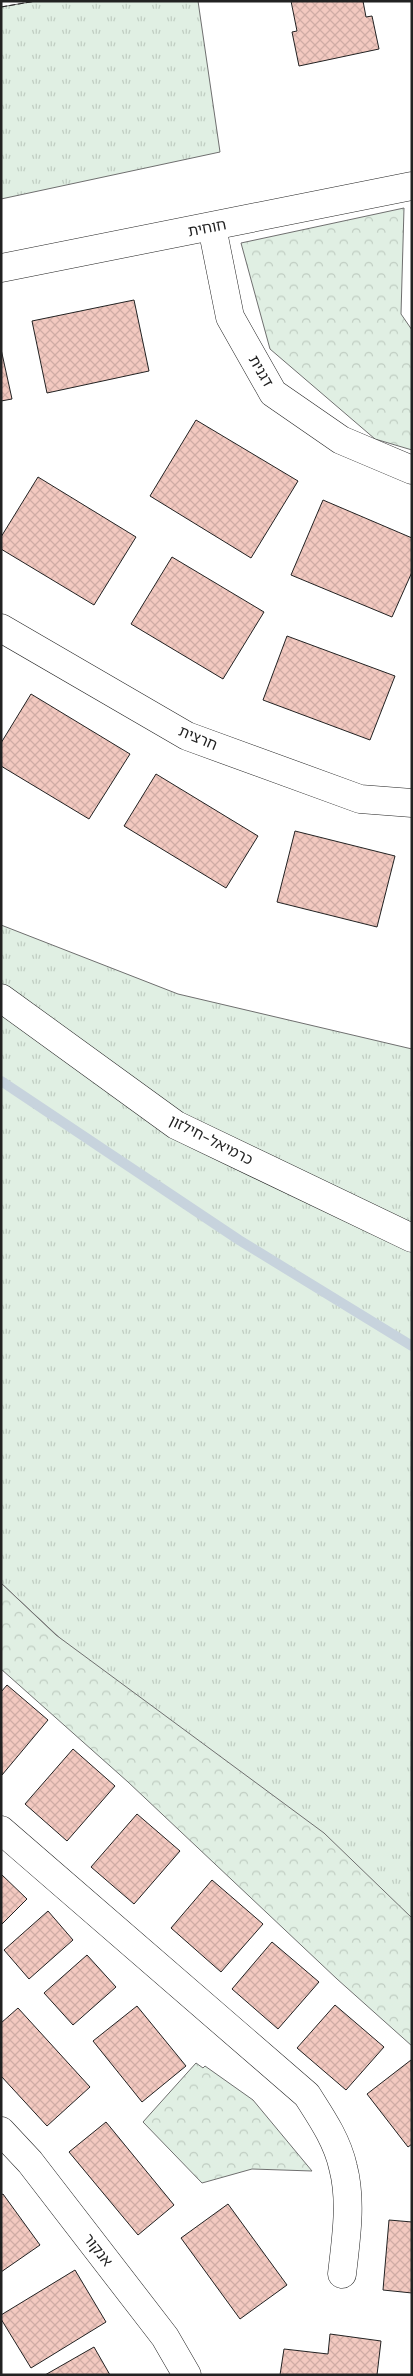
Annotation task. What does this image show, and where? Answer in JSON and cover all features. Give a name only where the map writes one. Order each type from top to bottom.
[{"type":"street","name":"חוחית","points":[[1,268],[412,186]]},
{"type":"street","name":"דגנית","points":[[212,227],[230,317],[273,393],[341,440],[412,470]]},
{"type":"street","name":"חרצית","points":[[1,628],[187,736],[360,799],[412,803]]},
{"type":"street","name":"כרמיאל-חילזון","points":[[1,998],[176,1125],[412,1238]]},
{"type":"street","points":[[1,1830],[307,2095],[329,2130],[344,2167],[348,2218],[342,2274]]},
{"type":"street","name":"אנקור","points":[[1,2131],[30,2162],[159,2330],[187,2375]]},
{"type":"green space","points":[[36,1],[198,1],[220,152],[1,199],[1,7]]},
{"type":"green space","points":[[404,208],[401,314],[412,330],[412,450],[375,439],[270,349],[241,243]]},
{"type":"green space","points":[[1,925],[178,994],[412,1049],[412,1968],[1,1583]]},
{"type":"green space","points":[[1,1583],[56,1635],[324,1833],[412,1918],[412,2046],[337,1979],[128,1782],[1,1669]]},
{"type":"green space","points":[[196,2063],[203,2068],[205,2066],[253,2100],[312,2171],[252,2169],[202,2183],[143,2122]]},
{"type":"building","points":[[291,1],[363,1],[366,17],[372,16],[379,49],[299,66],[292,32],[297,31]]},
{"type":"building","points":[[134,300],[149,371],[47,393],[32,321]]},
{"type":"building","points":[[1,349],[12,399],[1,401]]},
{"type":"building","points":[[196,420],[298,481],[251,558],[150,496]]},
{"type":"building","points":[[38,477],[136,537],[94,605],[1,549],[1,537]]},
{"type":"building","points":[[323,500],[412,538],[412,572],[392,617],[291,575]]},
{"type":"building","points":[[172,557],[264,612],[223,679],[131,624]]},
{"type":"building","points":[[287,636],[395,676],[370,740],[263,700]]},
{"type":"building","points":[[31,694],[130,754],[89,819],[1,766],[1,743]]},
{"type":"building","points":[[156,774],[258,836],[226,888],[124,826]]},
{"type":"building","points":[[295,831],[395,856],[377,927],[277,902]]},
{"type":"building","points":[[7,1685],[48,1720],[2,1775],[1,1692]]},
{"type":"building","points":[[73,1749],[115,1786],[67,1841],[25,1804]]},
{"type":"building","points":[[137,1814],[180,1851],[134,1904],[91,1867]]},
{"type":"building","points":[[1,1874],[27,1899],[1,1925]]},
{"type":"building","points":[[212,1880],[263,1924],[221,1972],[171,1928]]},
{"type":"building","points":[[48,1911],[73,1940],[29,1979],[4,1950]]},
{"type":"building","points":[[272,1942],[319,1982],[278,2029],[232,1989]]},
{"type":"building","points":[[87,1955],[116,1987],[73,2025],[44,1993]]},
{"type":"building","points":[[335,2005],[384,2047],[346,2090],[297,2048]]},
{"type":"building","points":[[137,2006],[186,2066],[142,2102],[93,2041]]},
{"type":"building","points":[[18,2008],[90,2087],[47,2126],[1,2076],[1,2023]]},
{"type":"building","points":[[411,2060],[412,2144],[408,2147],[367,2094]]},
{"type":"building","points":[[106,2122],[174,2205],[138,2235],[69,2152]]},
{"type":"building","points":[[3,2194],[40,2245],[1,2272],[1,2195]]},
{"type":"building","points":[[228,2204],[287,2285],[240,2319],[181,2238]]},
{"type":"building","points":[[389,2220],[412,2222],[412,2293],[383,2290]]},
{"type":"building","points":[[75,2270],[106,2322],[31,2368],[1,2319],[1,2315]]},
{"type":"building","points":[[330,2334],[381,2341],[377,2375],[280,2375],[284,2349],[328,2354]]},
{"type":"building","points":[[94,2347],[110,2375],[45,2375]]},
{"type":"waterway","points":[[1,1081],[239,1240],[412,1346]]},
{"type":"fence","points":[[1,7],[36,1]]}]
